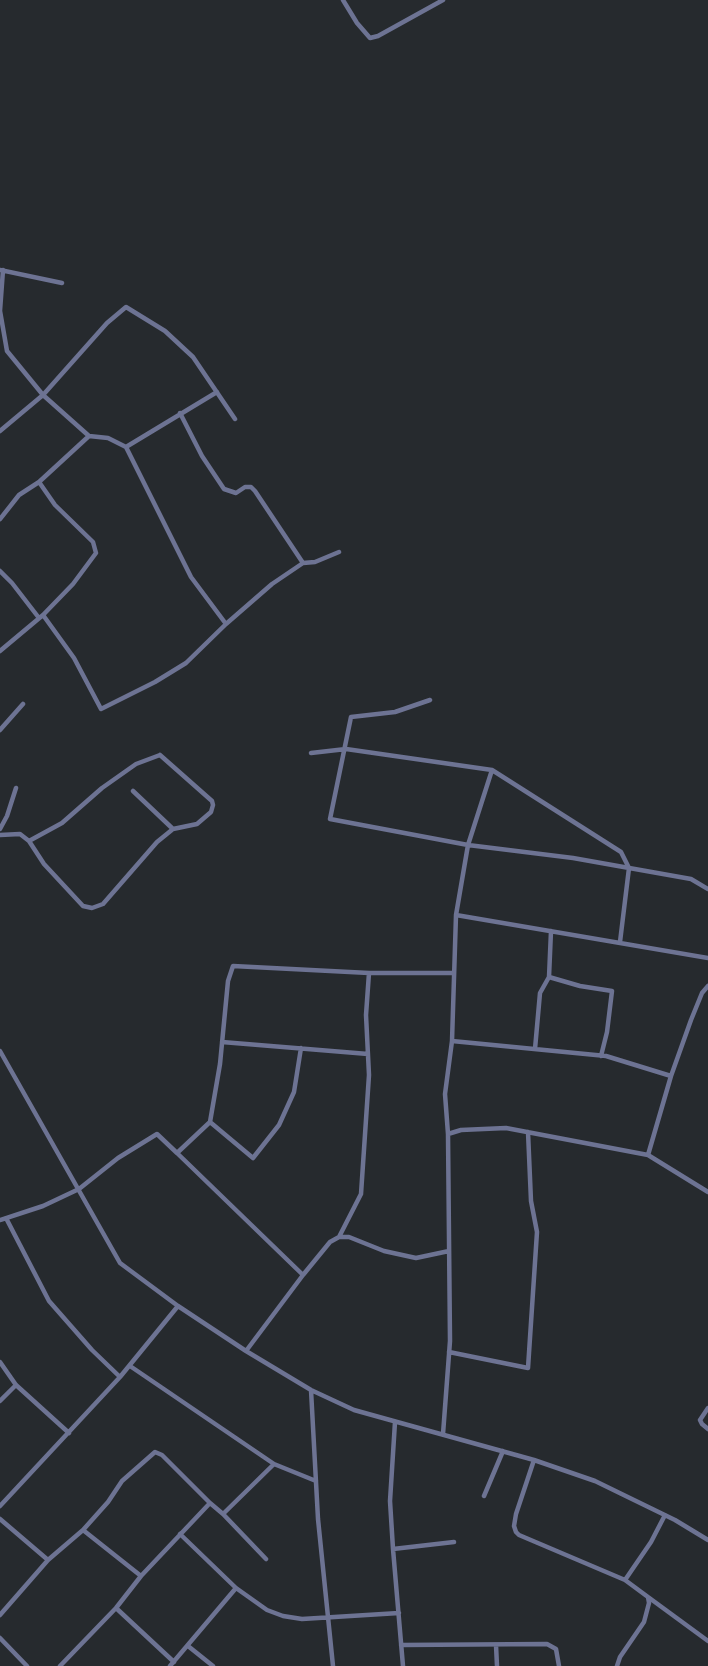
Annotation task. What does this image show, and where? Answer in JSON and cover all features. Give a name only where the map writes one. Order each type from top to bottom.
[{"type":"street","points":[[343,0],[357,23],[370,38],[378,36],[443,0]]},
{"type":"street","points":[[62,283],[2,270],[0,311],[7,351],[43,394],[89,435],[108,438],[126,447],[191,577],[226,624]]},
{"type":"street","points":[[0,431],[43,394],[107,323],[126,307],[165,331],[193,357],[235,419]]},
{"type":"street","points":[[126,447],[217,392]]},
{"type":"street","points":[[180,413],[202,456],[224,489],[236,493],[245,487],[251,487],[303,564]]},
{"type":"street","points":[[0,519],[19,495],[39,483],[89,435]]},
{"type":"street","points":[[0,651],[41,616],[73,584],[94,556],[96,549],[93,542],[55,505],[39,483]]},
{"type":"street","points":[[0,571],[41,616],[74,658],[101,708],[155,682],[186,663],[272,584],[303,564],[315,562],[339,552]]},
{"type":"street","points":[[430,699],[395,712],[351,717],[330,819],[468,845],[573,858],[691,879],[708,889]]},
{"type":"street","points":[[0,730],[23,704]]},
{"type":"street","points":[[311,753],[346,749],[492,770],[621,852],[629,868],[620,942]]},
{"type":"street","points":[[0,835],[15,833],[29,841],[44,864],[83,906],[92,908],[103,904],[148,852],[173,829],[197,824],[211,812],[213,803],[165,757],[160,755],[136,764],[102,788],[62,823],[29,841]]},
{"type":"street","points":[[443,1434],[449,1352],[446,1094],[452,1041],[456,915],[468,845],[492,770]]},
{"type":"street","points":[[0,829],[16,788]]},
{"type":"street","points":[[133,791],[173,829]]},
{"type":"street","points":[[456,915],[708,958]]},
{"type":"street","points":[[535,1049],[540,993],[549,977],[551,931]]},
{"type":"street","points":[[177,1153],[210,1122],[228,981],[233,966],[369,973],[454,973]]},
{"type":"street","points":[[339,1237],[362,1194],[369,973]]},
{"type":"street","points":[[549,977],[580,986],[612,991],[607,1032],[601,1056]]},
{"type":"street","points":[[648,1155],[671,1076],[702,993],[708,986]]},
{"type":"street","points":[[452,1041],[601,1056],[671,1076]]},
{"type":"street","points":[[222,1042],[368,1054]]},
{"type":"street","points":[[210,1122],[253,1158],[279,1125],[294,1092],[301,1048]]},
{"type":"street","points":[[0,1051],[120,1263],[178,1306],[311,1390],[354,1410],[534,1460],[595,1481],[665,1515],[708,1540]]},
{"type":"street","points":[[448,1134],[461,1130],[506,1128],[648,1155],[708,1192]]},
{"type":"street","points":[[449,1352],[528,1368],[537,1232],[531,1201],[528,1132]]},
{"type":"street","points":[[120,1377],[92,1350],[49,1301],[3,1219],[43,1206],[79,1189],[118,1158],[157,1134],[303,1275]]},
{"type":"street","points":[[246,1351],[303,1275],[330,1242],[339,1237],[349,1237],[384,1251],[416,1258],[448,1251]]},
{"type":"street","points":[[0,1506],[130,1366],[178,1306]]},
{"type":"street","points":[[0,1362],[16,1385],[69,1433]]},
{"type":"street","points":[[130,1366],[274,1464],[316,1481]]},
{"type":"street","points":[[0,1401],[16,1385]]},
{"type":"street","points":[[311,1390],[316,1481],[333,1666]]},
{"type":"street","points":[[708,1408],[700,1420],[708,1429]]},
{"type":"street","points":[[395,1422],[390,1502],[403,1666]]},
{"type":"street","points":[[484,1496],[503,1451]]},
{"type":"street","points":[[0,1615],[48,1560],[83,1530],[108,1502],[122,1481],[155,1452],[162,1455],[224,1514],[266,1558]]},
{"type":"street","points":[[534,1460],[516,1514],[514,1526],[516,1532],[625,1580],[708,1641]]},
{"type":"street","points":[[224,1514],[274,1464]]},
{"type":"street","points":[[60,1666],[116,1608],[141,1576],[210,1503]]},
{"type":"street","points":[[625,1580],[651,1542],[665,1515]]},
{"type":"street","points":[[0,1519],[48,1560]]},
{"type":"street","points":[[83,1530],[141,1576]]},
{"type":"street","points":[[180,1534],[236,1588],[267,1610],[283,1616],[302,1619],[399,1613]]},
{"type":"street","points":[[393,1549],[454,1542]]},
{"type":"street","points":[[116,1608],[172,1664],[236,1588]]},
{"type":"street","points":[[617,1666],[620,1657],[644,1622],[648,1611],[648,1597]]},
{"type":"street","points":[[0,1638],[27,1666]]},
{"type":"street","points":[[401,1645],[547,1644],[558,1653],[559,1666]]},
{"type":"street","points":[[496,1645],[497,1666]]},
{"type":"street","points":[[188,1646],[213,1666]]}]
